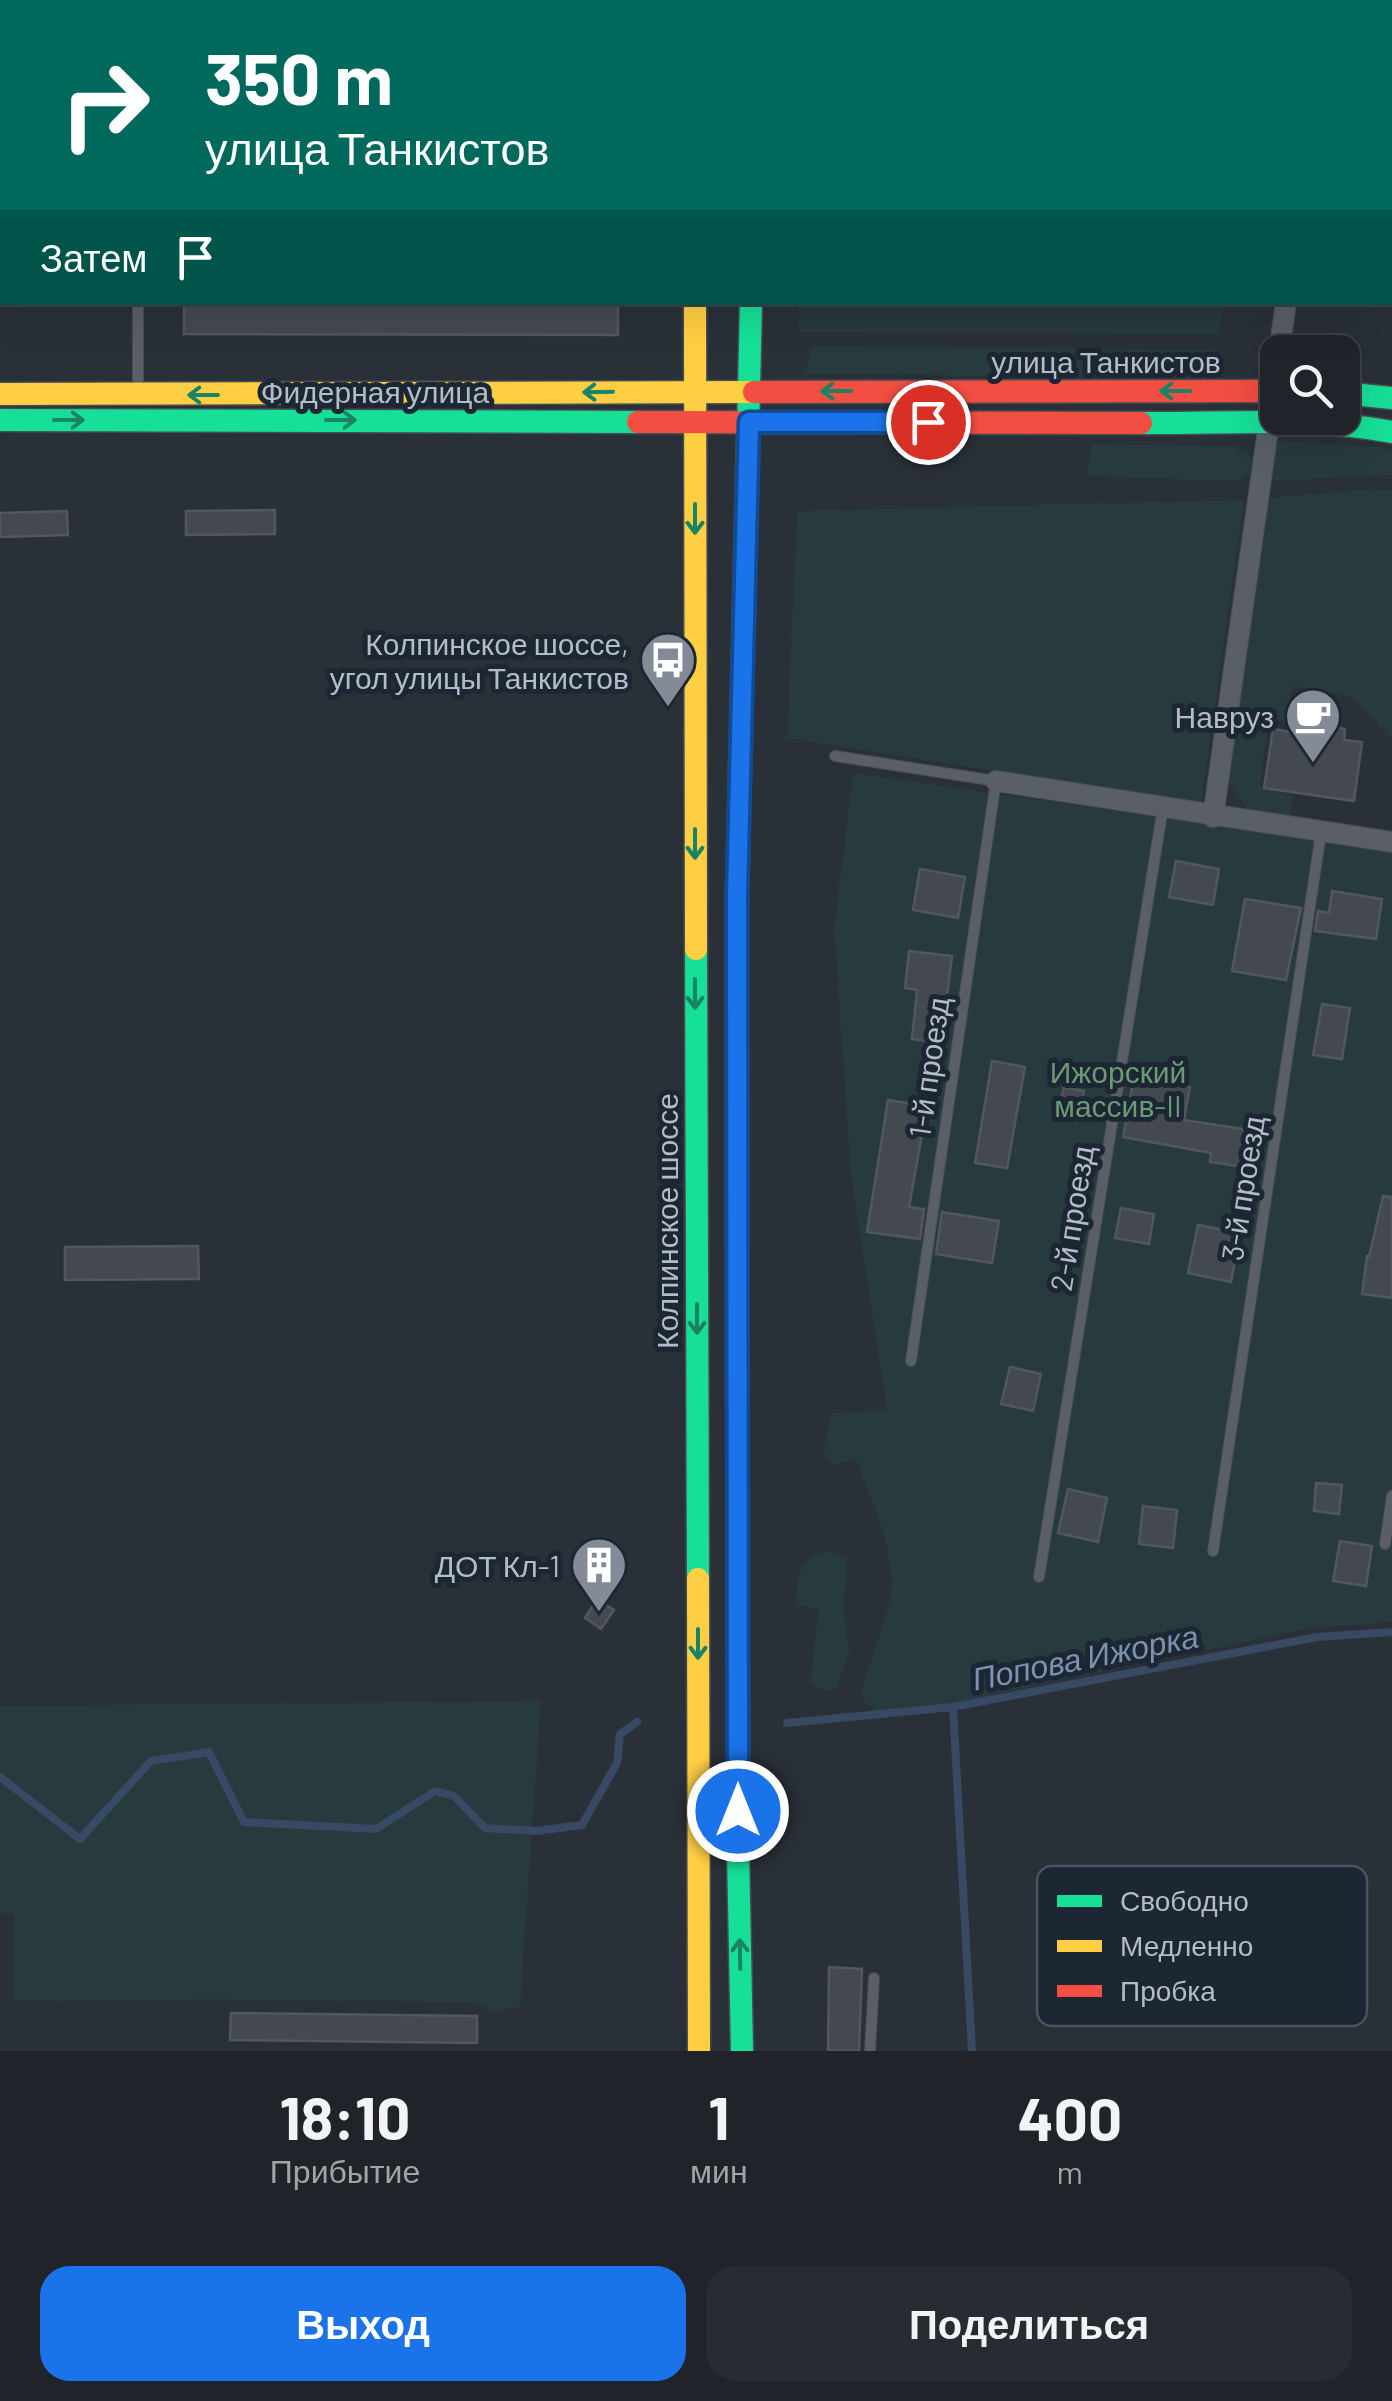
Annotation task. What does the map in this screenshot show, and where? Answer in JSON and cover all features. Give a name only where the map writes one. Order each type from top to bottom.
[{"type":"main road","name":"Колпинское шоссе","points":[[695,305],[698,2051]]},
{"type":"main road","points":[[742,2051],[738,1851],[737,896],[751,305]]},
{"type":"main road","name":"Фидерная улица","points":[[0,394],[695,390]]},
{"type":"main road","name":"улица Танкистов","points":[[695,390],[1260,391]]},
{"type":"main road","points":[[1360,394],[1392,398]]},
{"type":"main road","name":"Фидерная улица","points":[[0,420],[749,422]]},
{"type":"main road","name":"улица Танкистов","points":[[749,422],[1260,424]]},
{"type":"main road","name":"улица Танкистов","points":[[1360,426],[1392,432]]},
{"type":"street","points":[[1281,335],[1286,305]]},
{"type":"street","points":[[138,395],[138,420]]},
{"type":"street","points":[[1214,816],[1267,435]]},
{"type":"street","points":[[996,780],[1392,842]]},
{"type":"lane","points":[[138,305],[138,395]]},
{"type":"lane","points":[[835,756],[996,780]]},
{"type":"lane","name":"1-й проезд","points":[[910,1361],[996,780]]},
{"type":"lane","name":"2-й проезд","points":[[1039,1577],[1163,807]]},
{"type":"lane","name":"3-й проезд","points":[[1213,1551],[1321,833]]},
{"type":"lane","points":[[1385,1544],[1392,1496]]},
{"type":"lane","points":[[870,2051],[874,1978]]},
{"type":"green space","points":[[798,305],[1225,305],[1219,334],[800,332]]},
{"type":"green space","points":[[812,346],[1214,350],[1209,378],[805,374]]},
{"type":"green space","points":[[1277,441],[1382,447],[1392,451],[1392,475],[1272,481]]},
{"type":"green space","points":[[1092,444],[1235,446],[1249,453],[1253,463],[1250,473],[1236,481],[1086,476]]},
{"type":"green space","points":[[1392,490],[1392,740],[1351,697],[1293,686],[1286,721],[1269,718],[1260,785],[1293,796],[1289,821],[1251,814],[1227,780],[1267,498]]},
{"type":"green space","points":[[1244,500],[1201,804],[787,738],[797,511]]},
{"type":"green space","name":"Ижорский массив-II","points":[[853,773],[1392,851],[1392,1622],[1311,1628],[939,1706],[876,1712],[861,1697],[888,1608],[891,1571],[877,1513],[856,1459],[834,1465],[823,1452],[832,1413],[887,1410],[851,1176],[834,930]]},
{"type":"green space","points":[[830,1551],[847,1559],[844,1611],[849,1652],[837,1688],[825,1691],[810,1684],[819,1608],[795,1606],[801,1570],[811,1559]]},
{"type":"green space","points":[[541,1701],[520,2006],[497,2012],[471,2002],[14,2001],[14,1914],[0,1913],[0,1706]]},
{"type":"building","points":[[184,305],[618,305],[618,335],[184,334]]},
{"type":"building","points":[[275,510],[275,534],[186,535],[186,511]]},
{"type":"building","points":[[67,511],[68,535],[0,537],[0,513]]},
{"type":"building","name":"Навруз","points":[[1293,721],[1345,729],[1344,740],[1362,742],[1354,801],[1264,788],[1273,729],[1291,732]]},
{"type":"building","points":[[1176,861],[1219,869],[1213,905],[1169,897]]},
{"type":"building","points":[[920,869],[965,877],[958,918],[913,910]]},
{"type":"building","points":[[1332,891],[1382,899],[1376,939],[1315,931],[1318,911],[1329,913]]},
{"type":"building","points":[[1245,899],[1301,908],[1286,980],[1232,971]]},
{"type":"building","points":[[909,951],[952,956],[941,1043],[912,1039],[917,990],[905,988]]},
{"type":"building","points":[[1322,1004],[1350,1008],[1342,1059],[1313,1055]]},
{"type":"building","points":[[992,1061],[1025,1067],[1007,1168],[975,1163]]},
{"type":"building","points":[[1134,1076],[1190,1087],[1184,1120],[1256,1131],[1251,1168],[1210,1162],[1211,1153],[1123,1137]]},
{"type":"building","points":[[1064,1087],[1084,1091],[1079,1117],[1058,1113]]},
{"type":"building","points":[[888,1100],[927,1106],[909,1207],[924,1209],[920,1239],[867,1232]]},
{"type":"building","points":[[1383,1196],[1392,1197],[1392,1298],[1362,1294],[1367,1256]]},
{"type":"building","points":[[1121,1208],[1154,1214],[1149,1244],[1115,1238]]},
{"type":"building","points":[[942,1212],[999,1221],[992,1263],[936,1254]]},
{"type":"building","points":[[1198,1225],[1240,1233],[1231,1282],[1188,1273]]},
{"type":"building","points":[[198,1246],[199,1279],[65,1280],[65,1247]]},
{"type":"building","points":[[1010,1367],[1041,1374],[1033,1411],[1001,1404]]},
{"type":"building","points":[[1316,1483],[1342,1485],[1339,1514],[1314,1511]]},
{"type":"building","points":[[1068,1489],[1107,1498],[1098,1542],[1058,1533]]},
{"type":"building","points":[[1143,1506],[1177,1510],[1173,1548],[1139,1544]]},
{"type":"building","points":[[1340,1541],[1372,1546],[1366,1586],[1333,1581]]},
{"type":"building","name":"ДОТ Кл-1","points":[[597,1599],[614,1610],[601,1629],[585,1618]]},
{"type":"building","points":[[829,1967],[862,1969],[859,2051],[828,2051]]},
{"type":"building","points":[[231,2013],[477,2016],[477,2043],[230,2040]]},
{"type":"waterway","name":"Попова Ижорка","points":[[787,1723],[953,1707],[1317,1637],[1392,1632]]},
{"type":"waterway","points":[[953,1707],[972,2051]]},
{"type":"waterway","name":"Попова Ижорка","points":[[0,1777],[80,1839],[151,1761],[209,1752],[244,1822],[376,1829],[435,1791],[454,1796],[485,1828],[536,1831],[582,1825],[617,1763],[620,1734],[637,1722]]},
{"type":"traffic: fast","points":[[744,606],[751,305]]},
{"type":"traffic: fast","points":[[1360,395],[1392,398]]},
{"type":"traffic: fast","points":[[0,420],[638,422]]},
{"type":"traffic: fast","points":[[1141,423],[1299,422],[1392,432]]},
{"type":"traffic: fast","points":[[696,949],[698,1579]]},
{"type":"traffic: fast","points":[[737,1243],[742,2051]]},
{"type":"traffic: slow","points":[[695,305],[696,949]]},
{"type":"traffic: slow","points":[[0,394],[754,392]]},
{"type":"traffic: slow","points":[[737,1243],[737,895],[744,606]]},
{"type":"traffic: slow","points":[[698,1579],[699,2051]]},
{"type":"traffic: jam","points":[[754,392],[1260,391]]},
{"type":"traffic: jam","points":[[638,422],[1141,423]]},
{"type":"place","name":"Колпинское шоссе, угол улицы Танкистов","points":[[668,709]]},
{"type":"place","name":"Навруз","points":[[1313,765]]},
{"type":"place","name":"ДОТ Кл-1","points":[[599,1614]]},
{"type":"route","points":[[738,1811],[737,896],[749,422],[928,422]]}]
